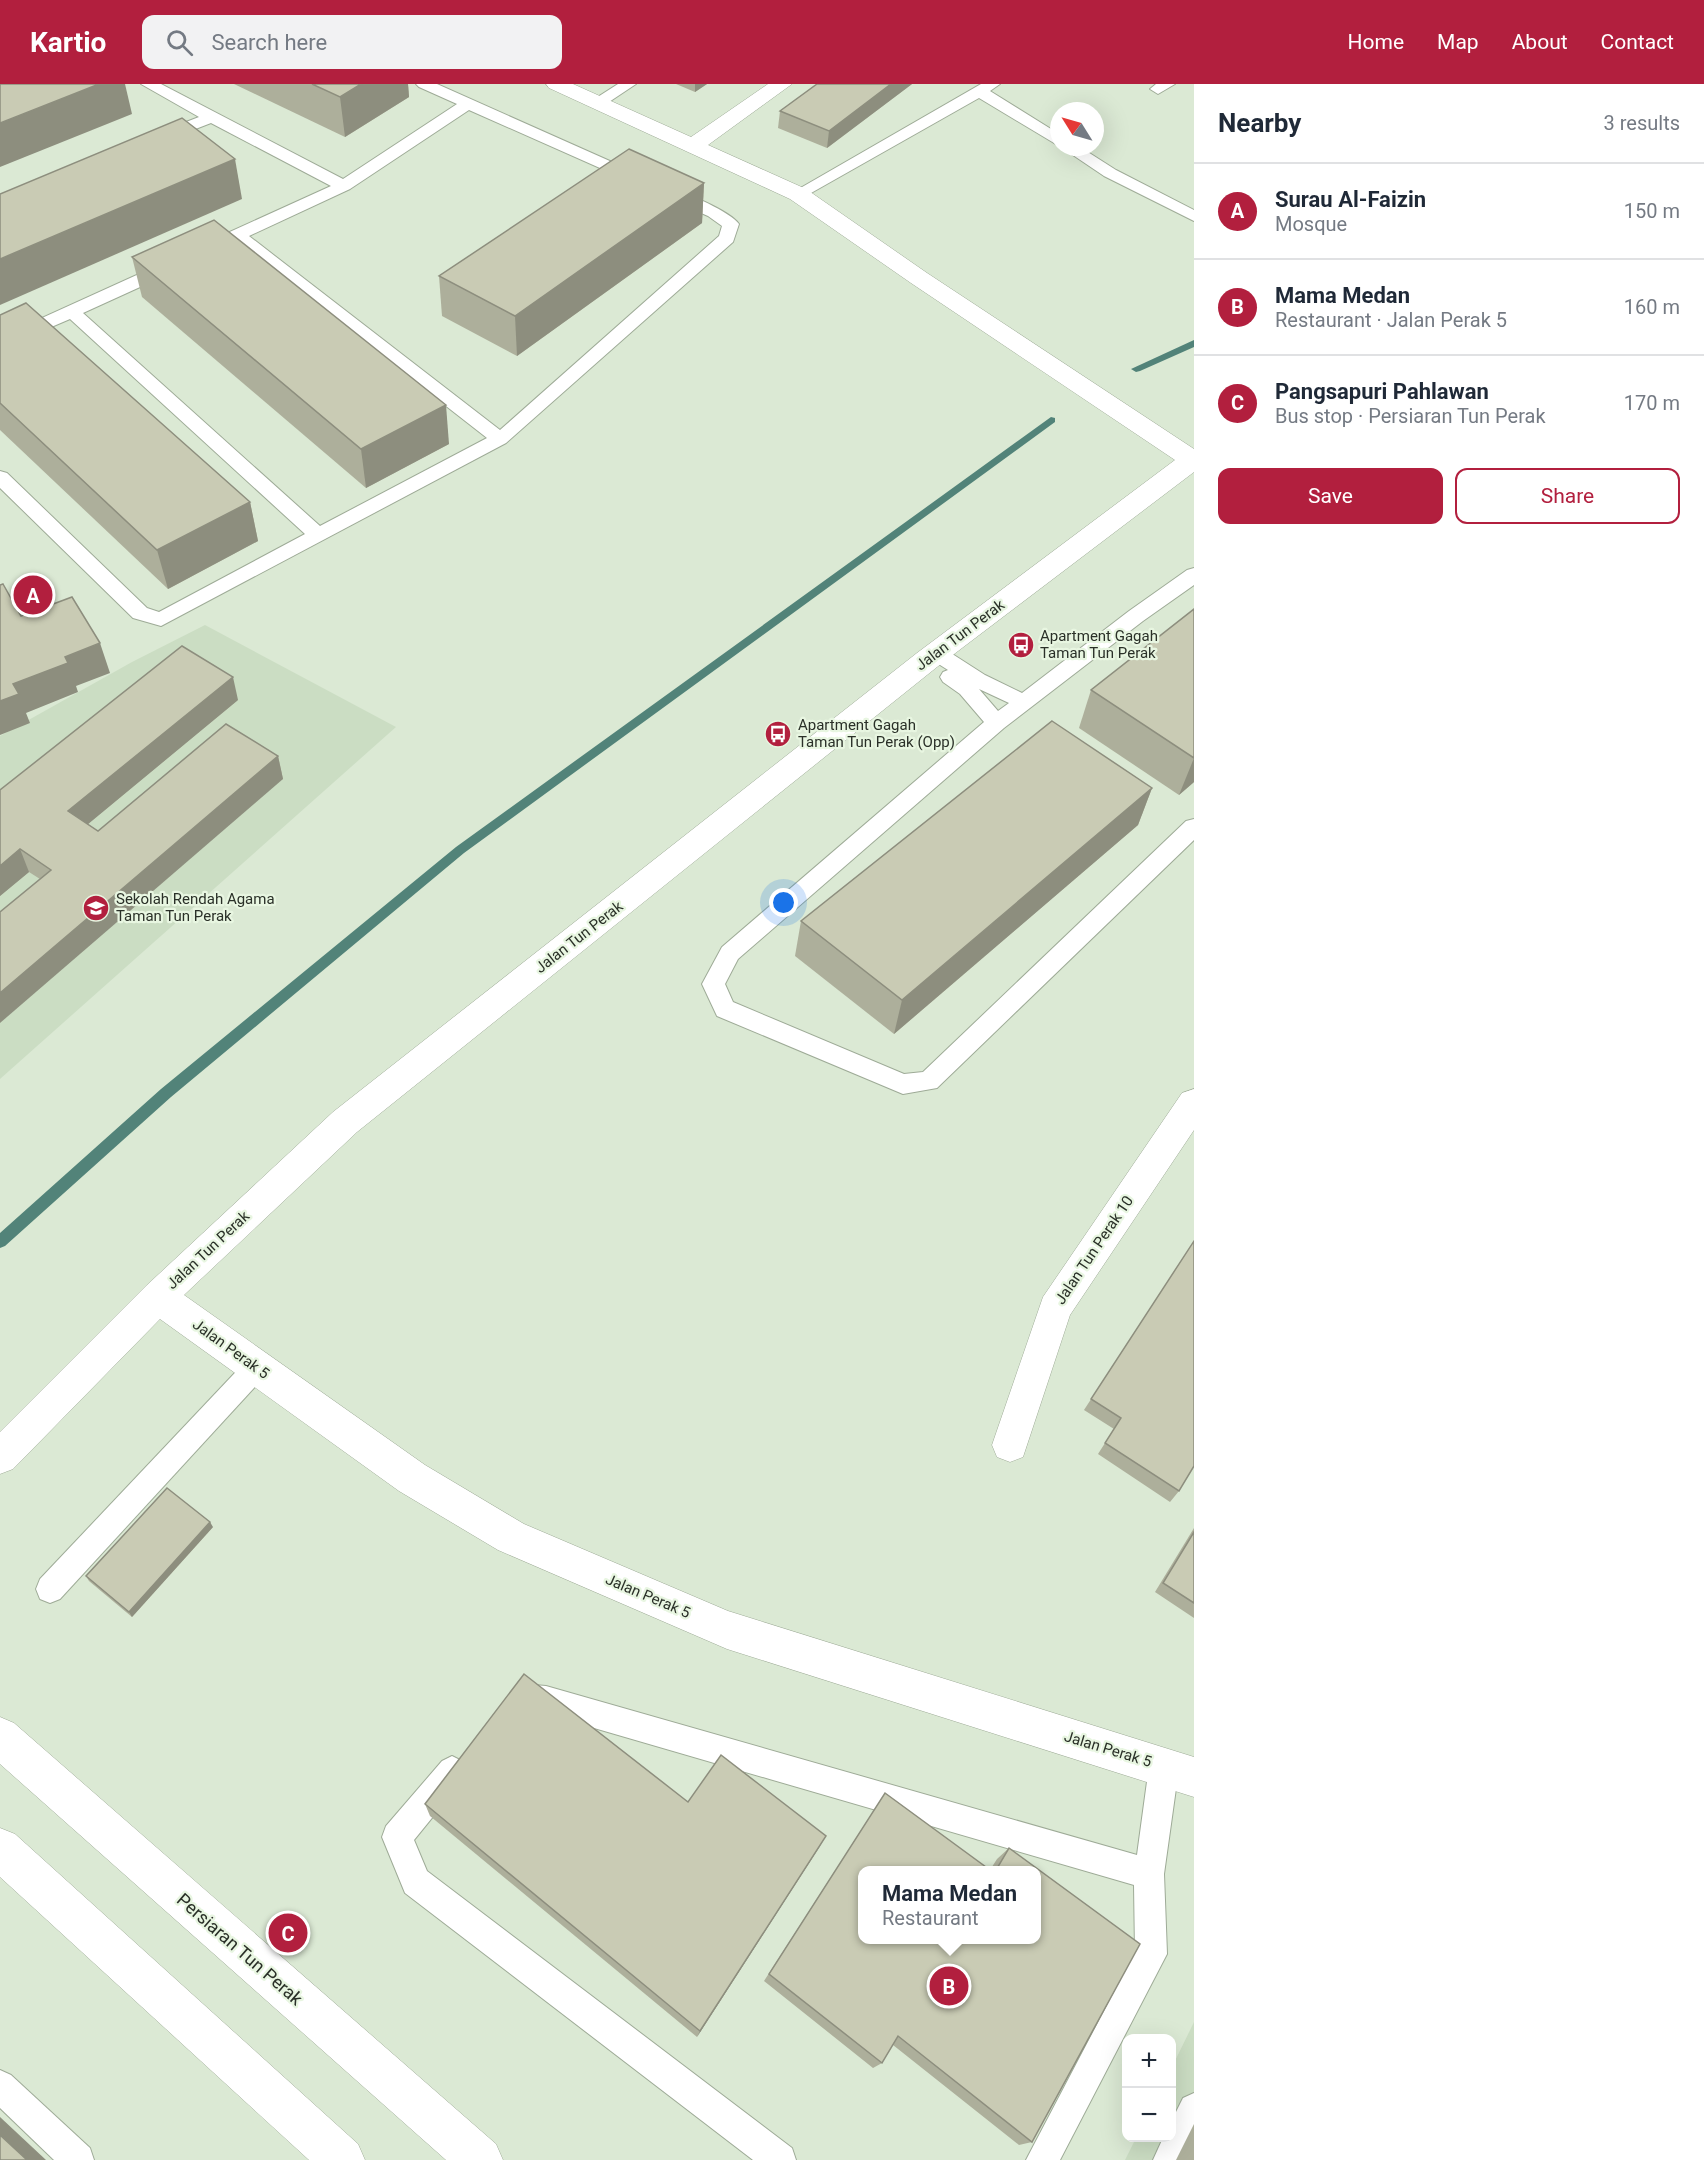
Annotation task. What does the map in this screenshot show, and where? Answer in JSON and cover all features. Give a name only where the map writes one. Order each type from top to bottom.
[{"type":"street","points":[[555,84],[798,194],[919,278],[1193,460]]},
{"type":"street","points":[[693,146],[782,84]]},
{"type":"street","name":"Jalan Tun Perak","points":[[0,1457],[158,1297],[345,1122],[932,657],[1193,460]]},
{"type":"street","name":"Jalan Tun Perak 10","points":[[1010,1444],[1055,1308],[1194,1103]]},
{"type":"street","name":"Jalan Perak 5","points":[[158,1297],[412,1478],[511,1537],[727,1630],[1179,1772]]},
{"type":"street","name":"Persiaran Tun Perak","points":[[0,1737],[480,2160]]},
{"type":"street","points":[[0,1849],[342,2160]]},
{"type":"lane","points":[[150,84],[344,186]]},
{"type":"lane","points":[[0,477],[140,613],[161,620],[501,439],[727,238],[731,224],[714,213],[424,84]]},
{"type":"lane","points":[[598,103],[628,84]]},
{"type":"lane","points":[[798,194],[986,88],[1050,134]]},
{"type":"lane","points":[[197,254],[344,186],[468,104]]},
{"type":"lane","points":[[145,143],[212,117]]},
{"type":"lane","points":[[1083,156],[1110,173],[1194,216]]},
{"type":"lane","points":[[237,236],[501,439]]},
{"type":"lane","points":[[0,344],[177,263]]},
{"type":"lane","points":[[71,311],[320,536]]},
{"type":"lane","points":[[1194,575],[1136,616],[998,723],[730,953],[713,984],[725,1008],[903,1084],[929,1081],[1194,827]]},
{"type":"lane","points":[[932,657],[1024,702]]},
{"type":"lane","points":[[932,657],[967,689],[998,723]]},
{"type":"lane","points":[[50,1589],[257,1367]]},
{"type":"lane","points":[[503,1708],[511,1699],[546,1700],[1149,1874]]},
{"type":"lane","points":[[473,1745],[397,1838],[416,1882],[780,2160]]},
{"type":"lane","points":[[1042,2160],[1151,1954],[1149,1874],[1179,1772]]},
{"type":"lane","points":[[0,2086],[78,2160]]},
{"type":"lane","points":[[1169,2160],[1194,2109]]},
{"type":"shaded area","name":"Sekolah Rendah Agama Taman Tun Perak","points":[[205,625],[396,727],[0,1079],[0,736],[132,662]]},
{"type":"shaded area","points":[[1194,2022],[1194,2160],[1125,2160],[1134,2142],[1176,2142],[1176,2059]]},
{"type":"building","points":[[0,84],[99,84],[0,123]]},
{"type":"building","points":[[312,84],[361,84],[340,97]]},
{"type":"building","points":[[817,84],[891,84],[829,131],[780,111]]},
{"type":"building","points":[[182,118],[235,159],[0,259],[0,194]]},
{"type":"building","points":[[629,149],[704,183],[515,316],[439,276]]},
{"type":"building","points":[[214,220],[446,405],[361,449],[132,257]]},
{"type":"building","points":[[26,303],[250,502],[157,550],[0,403],[0,315]]},
{"type":"building","points":[[3,584],[21,616],[72,597],[100,643],[65,657],[68,663],[13,684],[19,694],[0,701],[0,585]]},
{"type":"building","points":[[1194,609],[1194,758],[1091,690]]},
{"type":"building","points":[[182,646],[233,677],[68,811],[98,831],[226,724],[278,756],[0,993],[0,912],[51,870],[20,849],[0,866],[0,790]]},
{"type":"building","points":[[1052,721],[1152,788],[902,1000],[801,921]]},
{"type":"building","points":[[1194,1241],[1194,1466],[1179,1491],[1105,1443],[1121,1418],[1091,1399]]},
{"type":"building","points":[[167,1488],[210,1522],[129,1612],[86,1576]]},
{"type":"building","points":[[1194,1532],[1194,1603],[1163,1583]]},
{"type":"building","points":[[524,1674],[688,1802],[721,1755],[826,1836],[700,2031],[425,1804]]},
{"type":"building","points":[[885,1793],[985,1866],[858,1866],[858,1944],[1041,1944],[1041,1871],[1140,1944],[1032,2142],[898,2036],[882,2063],[769,1974]]},
{"type":"building","points":[[1009,1848],[1034,1866],[998,1866]]},
{"type":"building","points":[[0,2135],[27,2160],[0,2160]]},
{"type":"waterway","points":[[1136,369],[1194,343]]},
{"type":"waterway","points":[[0,1242],[166,1093],[460,850],[1051,420]]},
{"type":"place","name":"Surau Al-Faizin","points":[[33,595]]},
{"type":"place","name":"Apartment Gagah Taman Tun Perak","points":[[1021,645]]},
{"type":"place","name":"Apartment Gagah Taman Tun Perak (Opp)","points":[[778,734]]},
{"type":"place","name":"Sekolah Rendah Agama Taman Tun Perak","points":[[96,908]]},
{"type":"place","name":"Pangsapuri Pahlawan","points":[[288,1933]]},
{"type":"place","name":"Mama Medan","points":[[949,1986]]}]
